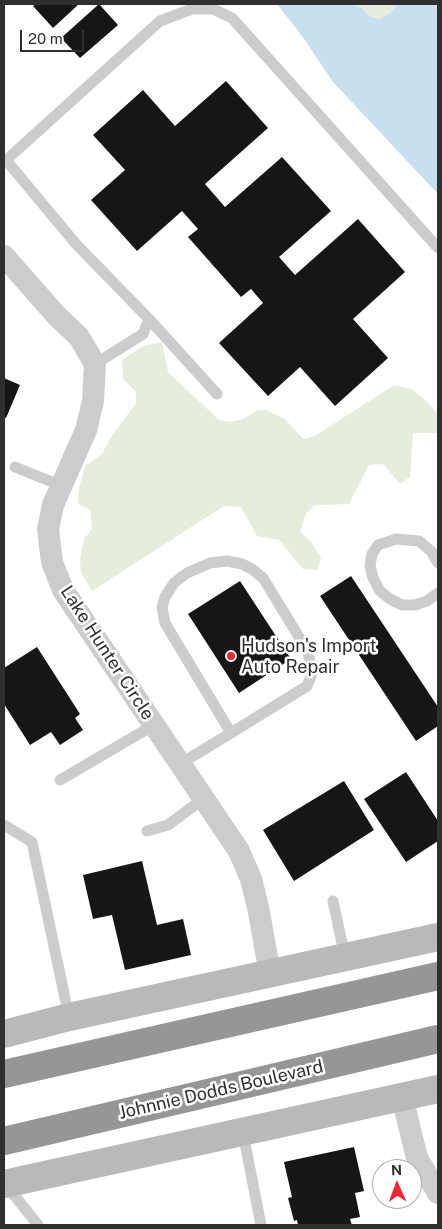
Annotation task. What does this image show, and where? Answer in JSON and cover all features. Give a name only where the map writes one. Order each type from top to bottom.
[{"type":"highway","points":[[4,1074],[438,976]]},
{"type":"highway","name":"Johnnie Dodds Boulevard","points":[[4,1141],[438,1039]]},
{"type":"highway","points":[[4,1084],[78,1057]]},
{"type":"street","points":[[4,256],[56,315],[79,337],[95,364]]},
{"type":"street","name":"Lake Hunter Circle","points":[[95,364],[93,401],[86,430],[54,505],[48,529],[52,562],[63,590],[239,851],[251,879],[270,974]]},
{"type":"street","points":[[4,1034],[69,1017],[438,938]]},
{"type":"street","points":[[4,1184],[438,1089]]},
{"type":"street","points":[[402,1098],[417,1158],[438,1193]]},
{"type":"lane","points":[[217,394],[149,319],[76,244],[5,161],[160,21],[192,9],[213,9],[232,18],[438,248]]},
{"type":"lane","points":[[95,364],[143,334],[149,319]]},
{"type":"lane","points":[[14,466],[62,486]]},
{"type":"lane","points":[[438,563],[431,551],[419,541],[396,539],[378,545],[372,554],[370,566],[373,578],[380,591],[402,605],[415,605],[427,601],[438,592]]},
{"type":"lane","points":[[180,764],[231,733],[307,686],[313,671],[306,650],[263,578],[252,569],[227,560],[210,563],[187,573],[174,583],[165,597],[162,607],[165,623],[231,733]]},
{"type":"lane","points":[[60,780],[154,725]]},
{"type":"lane","points":[[147,831],[168,825],[203,798]]},
{"type":"lane","points":[[4,825],[32,842],[69,1017]]},
{"type":"lane","points":[[333,901],[345,957]]},
{"type":"lane","points":[[243,1132],[261,1225]]},
{"type":"lane","points":[[4,1184],[38,1225]]},
{"type":"green space","points":[[349,4],[397,4],[391,12],[380,19],[370,17],[361,7]]},
{"type":"green space","points":[[162,342],[168,372],[219,420],[230,422],[243,419],[258,410],[266,410],[285,419],[303,439],[315,436],[394,385],[411,389],[423,398],[438,414],[438,435],[436,433],[413,433],[410,477],[400,484],[383,464],[369,465],[349,504],[314,505],[306,514],[300,531],[311,542],[321,558],[317,570],[303,569],[279,540],[257,536],[241,507],[224,506],[92,591],[81,572],[80,560],[84,539],[92,529],[90,510],[78,504],[79,488],[85,466],[102,454],[111,437],[136,403],[136,392],[123,379],[122,360],[143,346]]},
{"type":"water","points":[[277,4],[349,4],[361,7],[370,17],[380,19],[391,12],[397,4],[438,4],[438,194],[333,82],[302,36]]},
{"type":"building","points":[[36,4],[79,4],[53,28],[33,6]]},
{"type":"building","points":[[99,4],[118,25],[80,58],[61,38]]},
{"type":"building","points":[[226,81],[268,128],[205,184],[225,207],[282,157],[331,211],[279,257],[295,275],[358,219],[405,272],[353,319],[388,358],[335,406],[300,367],[268,396],[219,343],[263,303],[251,289],[241,297],[188,237],[198,229],[182,211],[137,251],[91,200],[125,170],[93,135],[143,90],[175,126]]},
{"type":"building","points":[[4,378],[20,385],[6,418],[4,417]]},
{"type":"building","points":[[351,576],[438,707],[438,726],[416,741],[320,596]]},
{"type":"building","points":[[240,581],[291,659],[239,693],[188,614]]},
{"type":"building","points":[[37,647],[80,714],[75,718],[83,730],[60,745],[51,732],[30,745],[4,704],[4,668]]},
{"type":"building","points":[[406,772],[438,821],[438,841],[406,862],[364,799]]},
{"type":"building","points":[[344,781],[374,830],[294,881],[263,830]]},
{"type":"building","points":[[142,861],[157,925],[183,919],[191,955],[125,970],[112,915],[93,919],[83,875]]},
{"type":"building","points":[[354,1147],[364,1191],[355,1193],[360,1217],[350,1219],[352,1225],[298,1225],[297,1220],[294,1221],[288,1198],[292,1197],[284,1162]]},
{"type":"place","name":"Hudson's Import Auto Repair","points":[[231,656]]}]
